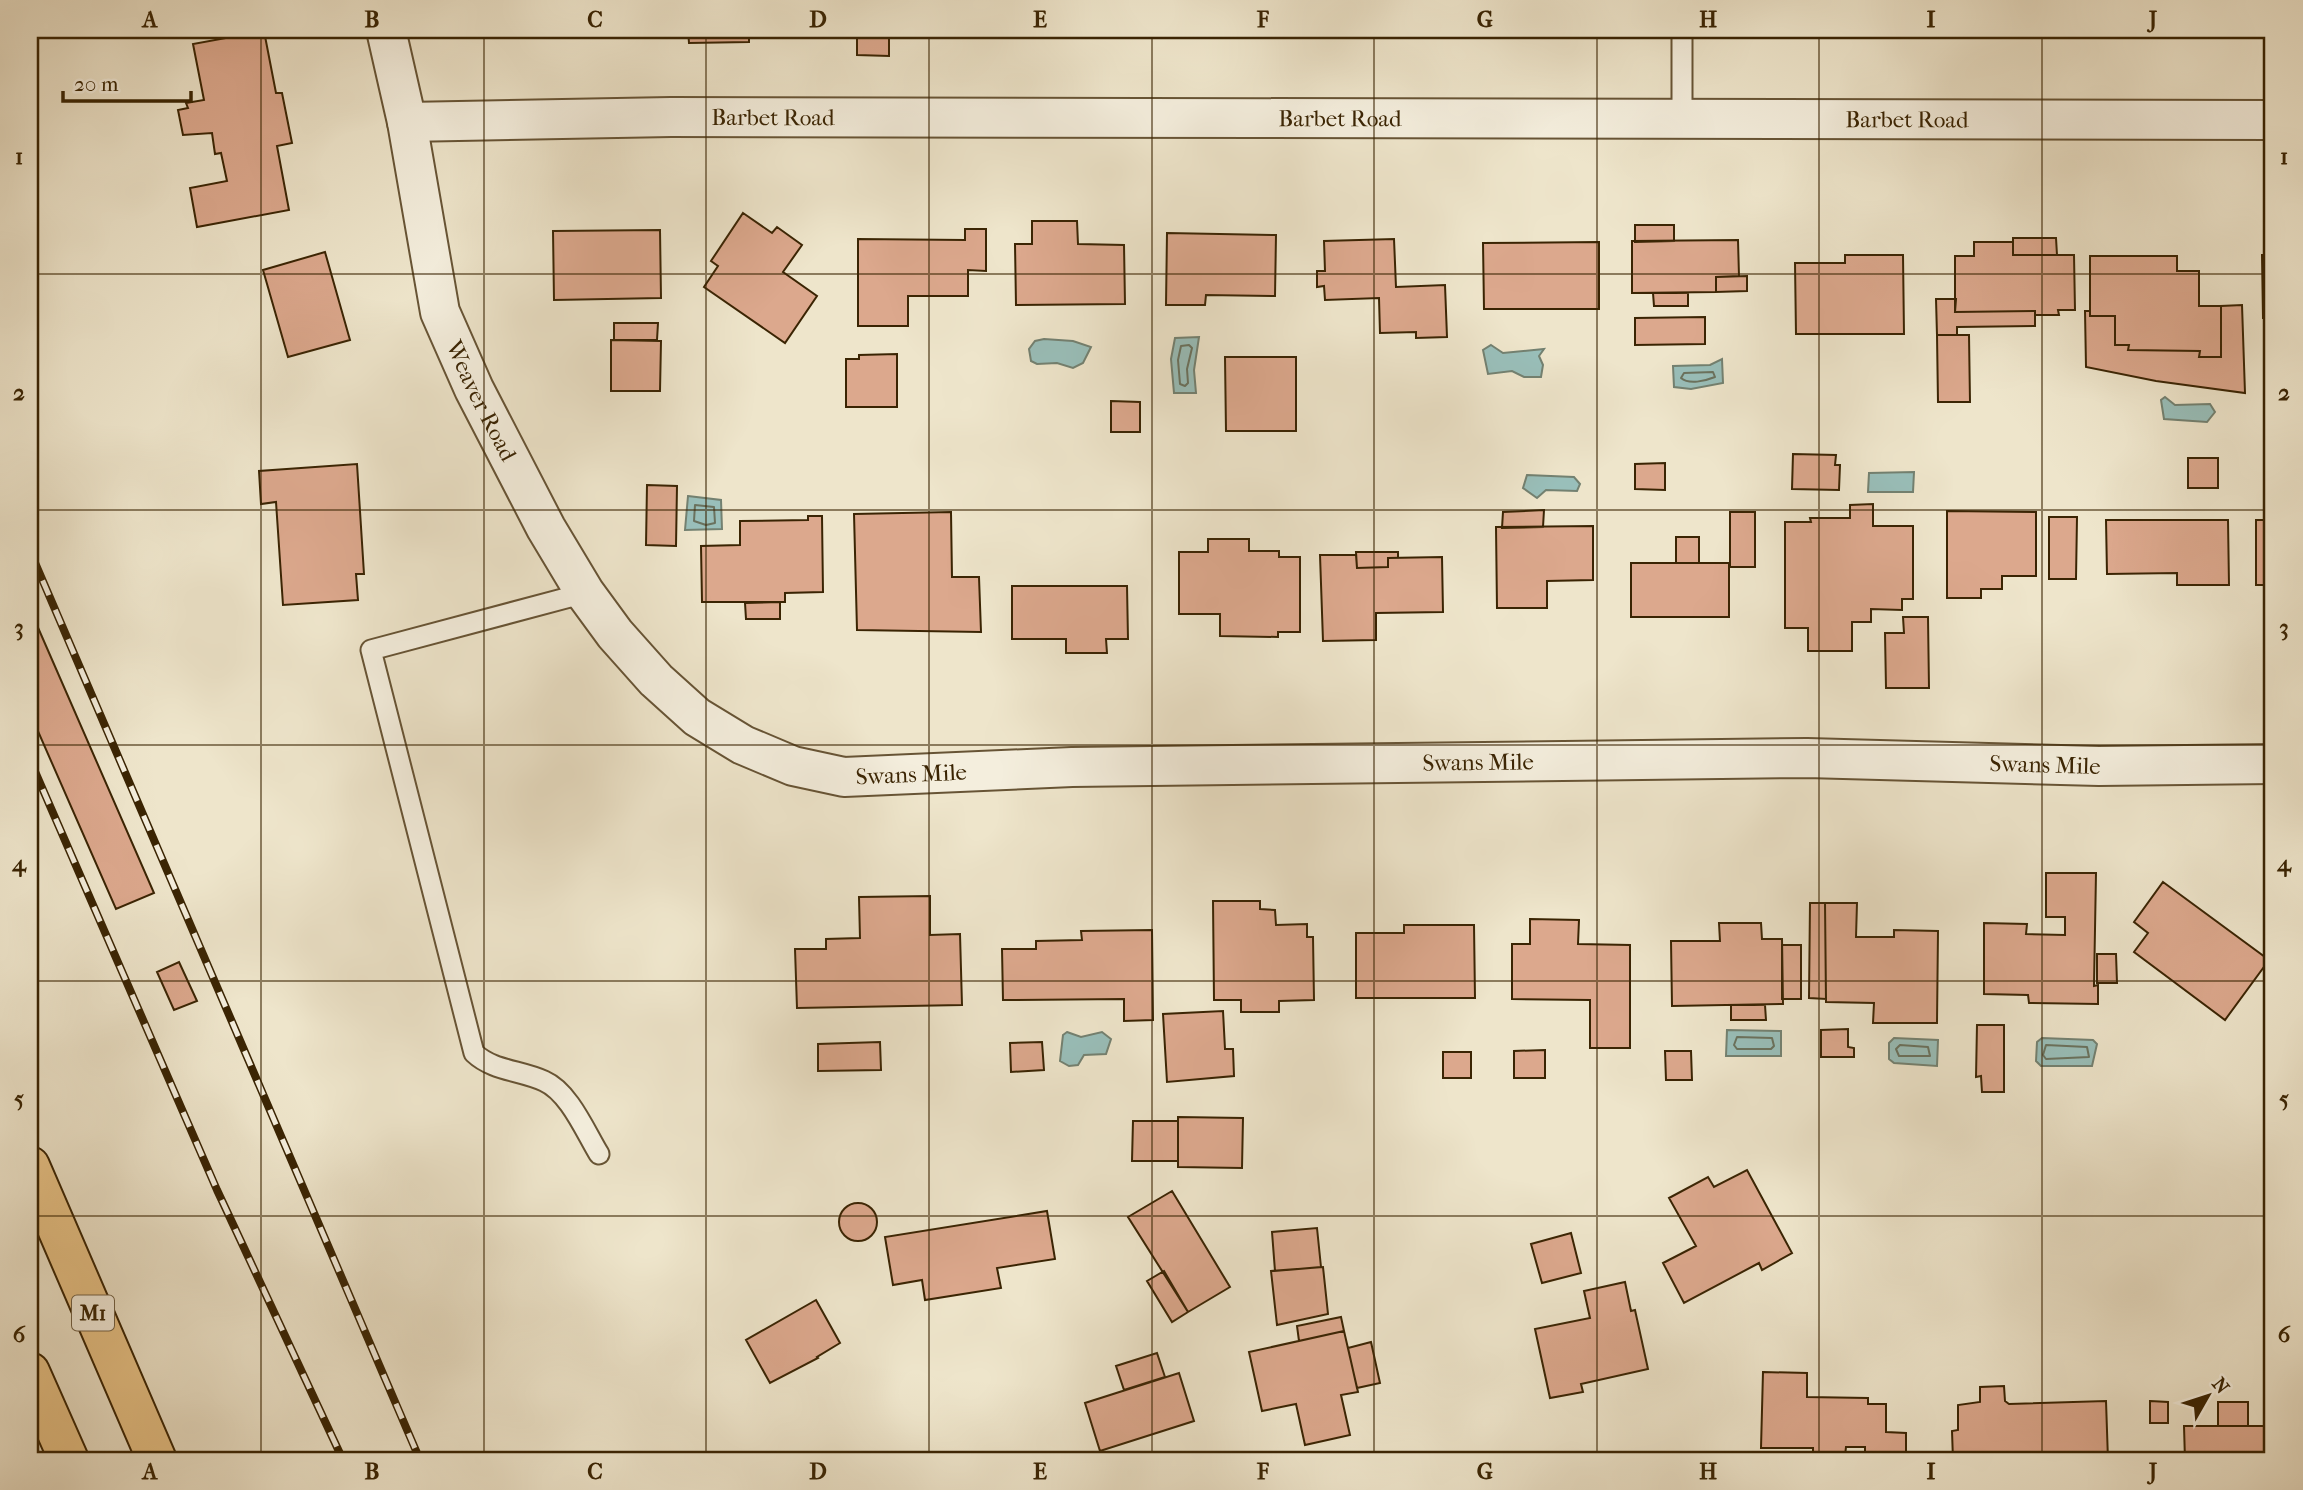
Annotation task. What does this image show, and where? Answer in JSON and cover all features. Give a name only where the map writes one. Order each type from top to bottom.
[{"type":"highway","name":"M1","points":[[30,1166],[157,1460]]},
{"type":"highway","points":[[30,1372],[69,1460]]},
{"type":"street","name":"Weaver Road","points":[[386,30],[407,122],[440,312],[474,389],[546,528],[585,593],[615,634],[656,680],[697,717]]},
{"type":"street","name":"Barbet Road","points":[[407,122],[671,117],[2273,120]]},
{"type":"street","name":"Swans Mile","points":[[697,717],[743,745],[793,766],[845,777],[1072,767],[1807,758],[2099,766],[2273,764]]},
{"type":"lane","points":[[1682,30],[1682,119]]},
{"type":"lane","points":[[585,593],[370,650],[474,1053],[486,1064],[546,1081],[561,1094],[599,1154]]},
{"type":"water","points":[[1199,337],[1194,370],[1196,393],[1174,393],[1171,359],[1175,338]]},
{"type":"water","points":[[1035,341],[1073,341],[1091,347],[1083,363],[1073,368],[1057,363],[1037,364],[1031,361],[1029,349]]},
{"type":"water","points":[[1491,345],[1503,353],[1544,349],[1539,356],[1543,365],[1541,377],[1524,377],[1512,371],[1488,374],[1483,350]]},
{"type":"water","points":[[1722,359],[1723,383],[1691,389],[1674,387],[1673,366],[1710,365]]},
{"type":"water","points":[[2165,397],[2175,405],[2210,404],[2215,412],[2207,422],[2164,419],[2161,400]]},
{"type":"water","points":[[1914,472],[1913,492],[1868,492],[1869,473]]},
{"type":"water","points":[[1527,475],[1574,477],[1580,484],[1577,491],[1546,490],[1537,498],[1523,488]]},
{"type":"water","points":[[688,496],[721,500],[722,529],[685,530]]},
{"type":"water","points":[[1727,1030],[1781,1031],[1781,1056],[1726,1056]]},
{"type":"water","points":[[1067,1032],[1081,1037],[1102,1032],[1111,1039],[1106,1054],[1084,1055],[1078,1065],[1069,1066],[1060,1061],[1063,1035]]},
{"type":"water","points":[[1894,1038],[1938,1040],[1937,1066],[1894,1063],[1889,1059],[1889,1043]]},
{"type":"water","points":[[2042,1038],[2093,1040],[2097,1044],[2092,1066],[2041,1066],[2036,1061],[2037,1042]]},
{"type":"building","points":[[688,30],[749,30],[749,42],[689,43]]},
{"type":"building","points":[[857,30],[889,30],[889,56],[857,55]]},
{"type":"building","points":[[264,31],[276,93],[282,93],[292,143],[277,146],[289,210],[197,227],[190,188],[227,181],[221,153],[215,154],[212,133],[183,135],[178,110],[188,108],[186,103],[204,100],[193,44]]},
{"type":"building","points":[[743,213],[772,233],[777,227],[802,245],[783,272],[817,296],[785,343],[704,287],[718,266],[711,261]]},
{"type":"building","points":[[1032,221],[1077,221],[1078,244],[1124,245],[1125,304],[1016,305],[1015,244],[1032,244]]},
{"type":"building","points":[[1635,225],[1674,225],[1674,241],[1635,242]]},
{"type":"building","points":[[965,229],[986,229],[986,271],[968,270],[968,296],[908,296],[908,326],[858,326],[858,239],[965,240]]},
{"type":"building","points":[[660,230],[661,298],[554,300],[553,231]]},
{"type":"building","points":[[1167,233],[1276,235],[1275,296],[1206,295],[1205,305],[1166,305]]},
{"type":"building","points":[[2013,238],[2056,238],[2057,255],[2013,255]]},
{"type":"building","points":[[1394,239],[1396,287],[1445,285],[1447,337],[1416,338],[1416,332],[1380,333],[1379,298],[1325,300],[1324,286],[1317,287],[1317,271],[1325,271],[1324,241]]},
{"type":"building","points":[[1738,240],[1739,276],[1716,277],[1716,292],[1632,293],[1632,241]]},
{"type":"building","points":[[1599,242],[1599,309],[1484,309],[1483,243]]},
{"type":"building","points":[[1974,242],[2013,242],[2013,255],[2074,255],[2075,310],[2058,310],[2059,315],[2035,315],[2035,311],[1955,312],[1955,256],[1974,256]]},
{"type":"building","points":[[325,252],[350,340],[288,357],[263,270]]},
{"type":"building","points":[[1845,255],[1903,255],[1904,334],[1796,334],[1795,263],[1845,263]]},
{"type":"building","points":[[2262,255],[2273,255],[2273,318],[2263,318]]},
{"type":"building","points":[[2090,256],[2177,256],[2177,271],[2199,271],[2199,306],[2221,306],[2221,357],[2199,357],[2200,351],[2128,350],[2129,345],[2115,345],[2115,316],[2090,316]]},
{"type":"building","points":[[1747,276],[1747,291],[1716,292],[1716,277]]},
{"type":"building","points":[[1653,293],[1688,293],[1688,306],[1654,306]]},
{"type":"building","points":[[1936,299],[1956,299],[1955,312],[2035,311],[2035,326],[1957,327],[1957,335],[1937,335]]},
{"type":"building","points":[[2242,305],[2245,393],[2156,381],[2086,367],[2085,311],[2090,311],[2090,316],[2115,316],[2115,345],[2129,345],[2128,350],[2200,351],[2199,357],[2221,357],[2221,306]]},
{"type":"building","points":[[1705,317],[1705,344],[1635,345],[1635,318]]},
{"type":"building","points":[[614,323],[658,323],[657,340],[614,340]]},
{"type":"building","points":[[1937,335],[1969,335],[1970,402],[1938,402]]},
{"type":"building","points":[[611,340],[661,341],[660,391],[611,391]]},
{"type":"building","points":[[897,354],[897,407],[846,407],[846,359],[859,359],[859,355]]},
{"type":"building","points":[[1225,357],[1296,357],[1296,431],[1226,431]]},
{"type":"building","points":[[1111,401],[1140,402],[1140,432],[1111,432]]},
{"type":"building","points":[[1793,454],[1836,455],[1835,465],[1840,465],[1839,490],[1792,489]]},
{"type":"building","points":[[2188,458],[2218,458],[2218,488],[2188,488]]},
{"type":"building","points":[[1665,463],[1665,490],[1635,489],[1635,464]]},
{"type":"building","points":[[357,464],[364,574],[356,574],[358,600],[283,605],[276,502],[261,504],[259,471]]},
{"type":"building","points":[[647,485],[677,486],[676,546],[646,545]]},
{"type":"building","points":[[1873,504],[1873,526],[1913,526],[1913,599],[1902,599],[1902,610],[1871,609],[1871,622],[1852,622],[1852,651],[1808,651],[1808,628],[1785,628],[1785,522],[1811,522],[1810,518],[1850,518],[1850,505]]},
{"type":"building","points":[[1544,510],[1543,527],[1502,528],[1503,512]]},
{"type":"building","points":[[1947,511],[2036,512],[2036,576],[2002,576],[2002,589],[1981,589],[1981,598],[1947,598]]},
{"type":"building","points":[[951,512],[952,577],[979,577],[981,632],[857,630],[854,514]]},
{"type":"building","points":[[1730,512],[1755,512],[1755,567],[1730,567]]},
{"type":"building","points":[[808,516],[822,516],[823,592],[785,593],[785,602],[702,602],[701,546],[740,545],[740,521],[808,520]]},
{"type":"building","points":[[2049,517],[2077,517],[2076,579],[2049,579]]},
{"type":"building","points":[[2106,520],[2228,520],[2229,585],[2177,585],[2177,573],[2107,574]]},
{"type":"building","points":[[2256,520],[2273,520],[2273,585],[2256,585]]},
{"type":"building","points":[[1593,526],[1593,580],[1547,581],[1547,608],[1497,608],[1496,527]]},
{"type":"building","points":[[1676,537],[1699,537],[1699,563],[1676,563]]},
{"type":"building","points":[[1208,539],[1249,539],[1249,551],[1279,551],[1279,557],[1300,557],[1300,632],[1278,632],[1278,637],[1220,636],[1220,614],[1179,614],[1179,552],[1208,552]]},
{"type":"building","points":[[1356,552],[1398,552],[1398,558],[1388,558],[1388,567],[1357,568]]},
{"type":"building","points":[[1320,555],[1356,555],[1357,568],[1388,567],[1388,558],[1442,557],[1443,612],[1376,613],[1376,640],[1323,641]]},
{"type":"building","points":[[1631,563],[1729,563],[1729,617],[1631,617]]},
{"type":"building","points":[[1012,586],[1127,586],[1128,639],[1106,639],[1107,653],[1066,653],[1066,639],[1012,639]]},
{"type":"building","points":[[780,602],[780,619],[746,619],[745,603]]},
{"type":"building","points":[[1903,617],[1928,617],[1929,688],[1886,688],[1885,633],[1904,633]]},
{"type":"building","points":[[36,623],[154,893],[116,909],[30,713],[30,626]]},
{"type":"building","points":[[2046,873],[2096,873],[2094,986],[2098,985],[2098,1004],[2029,1003],[2028,995],[1984,994],[1984,923],[2027,924],[2026,934],[2065,935],[2065,917],[2046,917]]},
{"type":"building","points":[[2163,882],[2269,960],[2225,1020],[2134,952],[2148,933],[2134,922]]},
{"type":"building","points":[[930,896],[930,935],[960,934],[962,1005],[797,1008],[795,949],[826,949],[826,939],[860,938],[859,897]]},
{"type":"building","points":[[1213,901],[1260,901],[1260,909],[1275,910],[1276,925],[1307,924],[1307,937],[1313,937],[1314,1000],[1279,1001],[1279,1012],[1241,1012],[1241,1000],[1214,1000]]},
{"type":"building","points":[[1810,903],[1825,903],[1826,999],[1809,998]]},
{"type":"building","points":[[1825,903],[1857,903],[1856,937],[1894,937],[1894,930],[1938,931],[1937,1023],[1873,1023],[1874,1003],[1826,1002]]},
{"type":"building","points":[[1530,919],[1579,920],[1578,944],[1630,945],[1630,1048],[1590,1048],[1590,1000],[1512,999],[1512,944],[1530,944]]},
{"type":"building","points":[[1719,923],[1761,923],[1762,939],[1782,939],[1783,1004],[1672,1006],[1671,941],[1720,941]]},
{"type":"building","points":[[1404,925],[1474,925],[1475,998],[1356,998],[1356,933],[1404,933]]},
{"type":"building","points":[[1152,930],[1153,1020],[1124,1021],[1124,999],[1003,1000],[1002,949],[1036,949],[1036,941],[1082,940],[1081,931]]},
{"type":"building","points":[[1782,945],[1801,945],[1801,999],[1782,999]]},
{"type":"building","points":[[2097,954],[2116,954],[2117,983],[2097,983]]},
{"type":"building","points":[[179,962],[197,1001],[174,1010],[157,972]]},
{"type":"building","points":[[1731,1005],[1765,1005],[1766,1020],[1731,1020]]},
{"type":"building","points":[[1223,1011],[1225,1049],[1233,1049],[1234,1076],[1167,1082],[1163,1014]]},
{"type":"building","points":[[1977,1025],[2004,1025],[2004,1092],[1982,1092],[1981,1076],[1976,1077]]},
{"type":"building","points":[[1848,1029],[1848,1047],[1854,1048],[1854,1057],[1821,1057],[1821,1030]]},
{"type":"building","points":[[880,1042],[881,1070],[818,1071],[818,1044]]},
{"type":"building","points":[[1042,1042],[1044,1070],[1011,1072],[1010,1043]]},
{"type":"building","points":[[1545,1050],[1545,1078],[1514,1078],[1514,1051]]},
{"type":"building","points":[[1665,1051],[1691,1051],[1692,1080],[1666,1080]]},
{"type":"building","points":[[1443,1052],[1471,1052],[1471,1078],[1443,1078]]},
{"type":"building","points":[[1178,1117],[1243,1118],[1242,1168],[1178,1167]]},
{"type":"building","points":[[1133,1121],[1178,1121],[1178,1161],[1132,1161]]},
{"type":"building","points":[[1747,1170],[1792,1253],[1762,1270],[1759,1263],[1684,1303],[1663,1263],[1696,1246],[1669,1198],[1708,1177],[1714,1187]]},
{"type":"building","points":[[1172,1191],[1230,1287],[1188,1312],[1128,1217]]},
{"type":"building","points":[[858,1203],[872,1208],[877,1222],[872,1236],[858,1241],[844,1236],[839,1222],[844,1208]]},
{"type":"building","points":[[1047,1211],[1055,1259],[997,1268],[1001,1288],[925,1300],[922,1280],[893,1285],[885,1237]]},
{"type":"building","points":[[1317,1228],[1321,1267],[1275,1271],[1272,1232]]},
{"type":"building","points":[[1571,1233],[1581,1273],[1542,1283],[1531,1244]]},
{"type":"building","points":[[1323,1267],[1328,1314],[1277,1325],[1271,1271]]},
{"type":"building","points":[[1164,1271],[1188,1312],[1172,1322],[1147,1281]]},
{"type":"building","points":[[1625,1282],[1631,1311],[1635,1310],[1648,1369],[1581,1384],[1583,1392],[1550,1398],[1535,1329],[1590,1318],[1584,1291]]},
{"type":"building","points":[[816,1300],[840,1343],[818,1358],[770,1383],[746,1340]]},
{"type":"building","points":[[1341,1317],[1344,1331],[1299,1341],[1297,1326]]},
{"type":"building","points":[[1344,1331],[1358,1392],[1341,1395],[1350,1435],[1305,1445],[1296,1404],[1262,1411],[1249,1352]]},
{"type":"building","points":[[1371,1342],[1380,1383],[1357,1388],[1348,1348]]},
{"type":"building","points":[[1157,1353],[1165,1377],[1124,1390],[1116,1366]]},
{"type":"building","points":[[1763,1372],[1807,1373],[1807,1397],[1868,1398],[1868,1404],[1886,1404],[1886,1432],[1906,1433],[1906,1460],[1865,1460],[1865,1447],[1846,1447],[1845,1456],[1813,1455],[1813,1448],[1761,1448]]},
{"type":"building","points":[[1179,1373],[1194,1421],[1100,1451],[1085,1403]]},
{"type":"building","points":[[2004,1386],[2005,1401],[2009,1404],[2106,1401],[2108,1460],[1953,1460],[1952,1431],[1958,1430],[1958,1405],[1980,1402],[1980,1387]]},
{"type":"building","points":[[2150,1401],[2168,1402],[2168,1423],[2150,1423]]},
{"type":"building","points":[[2218,1402],[2248,1402],[2248,1426],[2218,1426]]},
{"type":"building","points":[[2184,1426],[2273,1426],[2273,1460],[2185,1460]]},
{"type":"railway","points":[[30,551],[420,1460]]},
{"type":"railway","points":[[30,760],[217,1190],[343,1460]]}]
